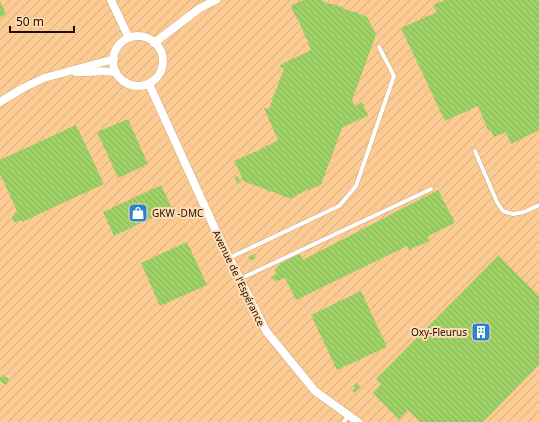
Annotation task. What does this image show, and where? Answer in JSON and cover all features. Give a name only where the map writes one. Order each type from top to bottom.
[{"type":"street","points":[[111,0],[129,38]]},
{"type":"street","points":[[154,43],[200,8],[216,0]]},
{"type":"street","points":[[136,37],[149,39],[154,43],[160,49],[162,57],[163,65],[160,73],[149,84],[134,86],[127,84],[116,73],[114,66],[115,52],[118,46],[129,38],[136,37]]},
{"type":"street","points":[[0,101],[44,78],[114,59]]},
{"type":"street","points":[[69,72],[116,73]]},
{"type":"street","name":"Avenue de l'Espérance","points":[[149,84],[229,258],[266,331],[315,391],[346,418],[358,422]]},
{"type":"lane","points":[[229,258],[339,206],[356,186],[394,76],[379,47]]},
{"type":"lane","points":[[475,151],[497,202],[503,211],[513,214],[524,212],[539,205]]},
{"type":"lane","points":[[240,279],[431,189]]},
{"type":"shaded area","points":[[0,0],[539,0],[539,422],[0,422]]},
{"type":"building","points":[[304,0],[322,0],[326,3],[342,7],[367,17],[376,35],[352,100],[355,106],[362,102],[368,116],[342,128],[321,185],[309,190],[308,189],[291,199],[243,181],[234,161],[246,157],[256,151],[257,152],[278,140],[264,108],[269,109],[284,68],[280,67],[280,65],[311,50],[308,40],[291,7],[292,5]]},
{"type":"building","points":[[445,0],[539,0],[539,130],[511,144],[506,132],[494,137],[490,129],[488,130],[478,106],[445,121],[401,28],[437,12],[433,5]]},
{"type":"building","points":[[0,1],[6,14],[0,17]]},
{"type":"building","points":[[128,119],[148,164],[118,178],[97,132]]},
{"type":"building","points":[[76,125],[104,184],[22,222],[21,220],[14,223],[12,217],[17,211],[0,174],[0,160]]},
{"type":"building","points":[[237,176],[241,182],[238,184],[234,178]]},
{"type":"building","points":[[161,185],[172,208],[114,236],[103,212]]},
{"type":"building","points":[[438,190],[455,223],[428,236],[429,241],[409,250],[407,246],[296,300],[285,278],[277,281],[271,277],[276,274],[275,270],[281,263],[300,254],[303,260]]},
{"type":"building","points":[[187,242],[207,285],[160,306],[141,263]]},
{"type":"building","points":[[254,254],[256,258],[250,261],[248,257]]},
{"type":"building","name":"Oxy-Fleurus","points":[[498,255],[539,296],[539,365],[483,422],[420,422],[408,410],[399,420],[373,393],[381,384],[376,379]]},
{"type":"building","points":[[361,291],[387,347],[337,370],[311,315]]},
{"type":"building","points":[[2,375],[9,379],[6,385],[0,381]]},
{"type":"building","points":[[357,383],[361,387],[354,393],[352,391],[355,388],[353,386]]},
{"type":"place","name":"GKW -DMC","points":[[138,213]]},
{"type":"place","name":"Oxy-Fleurus","points":[[481,332]]}]
